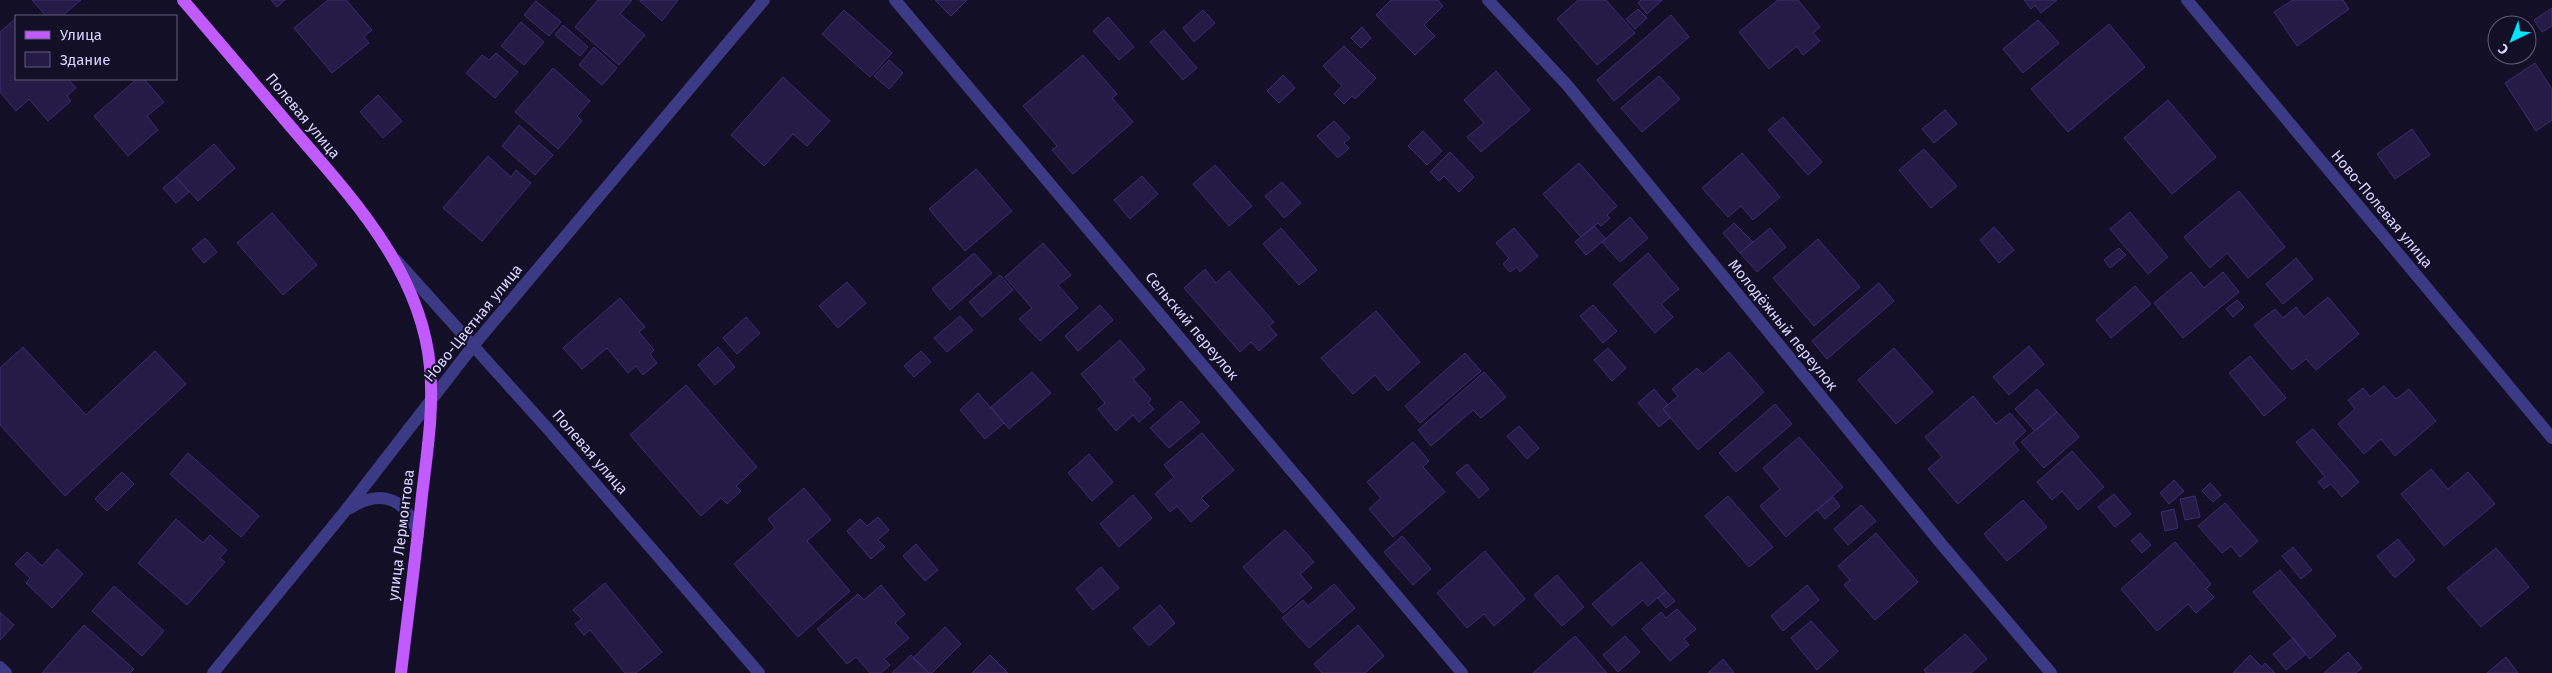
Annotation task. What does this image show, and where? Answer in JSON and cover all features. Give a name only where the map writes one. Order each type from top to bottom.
[{"type":"main road","name":"Полевая улица","points":[[183,0],[353,201],[393,256],[416,309],[426,338],[430,367],[431,400]]},
{"type":"main road","name":"улица Лермонтова","points":[[401,673],[418,535],[431,400]]},
{"type":"street","name":"Ново-Цветная улица","points":[[213,673],[346,510],[473,346],[764,0]]},
{"type":"street","name":"Сельский переулок","points":[[895,0],[1462,673]]},
{"type":"street","name":"Молодёжный переулок","points":[[1488,0],[1568,86],[1943,546],[2051,673]]},
{"type":"street","name":"Ново-Полевая улица","points":[[2187,0],[2552,438]]},
{"type":"street","name":"Полевая улица","points":[[393,256],[555,436],[759,673]]},
{"type":"street","points":[[346,510],[371,497],[384,497],[396,502],[407,510],[414,520],[418,535]]},
{"type":"street","points":[[0,667],[6,673]]},
{"type":"building","points":[[32,0],[81,0],[63,15],[45,15]]},
{"type":"building","points":[[271,0],[285,0],[277,7]]},
{"type":"building","points":[[328,0],[346,0],[372,30],[364,37],[369,43],[332,73],[294,28]]},
{"type":"building","points":[[598,0],[632,0],[620,14],[645,35],[619,65],[575,27]]},
{"type":"building","points":[[640,0],[678,0],[662,21],[640,1]]},
{"type":"building","points":[[935,0],[967,0],[951,16]]},
{"type":"building","points":[[1391,0],[1438,0],[1443,6],[1424,25],[1435,36],[1415,55],[1376,15]]},
{"type":"building","points":[[1578,0],[1606,0],[1635,33],[1597,65],[1557,19]]},
{"type":"building","points":[[1641,0],[1662,0],[1647,14],[1638,3]]},
{"type":"building","points":[[1778,0],[1798,0],[1820,27],[1813,33],[1820,41],[1803,55],[1797,46],[1769,69],[1739,32]]},
{"type":"building","points":[[2024,0],[2057,0],[2041,13],[2035,5],[2031,9]]},
{"type":"building","points":[[2293,0],[2343,0],[2349,9],[2297,46],[2274,12]]},
{"type":"building","points":[[536,1],[561,22],[549,36],[524,15]]},
{"type":"building","points":[[2552,8],[2552,26],[2542,32],[2537,24],[2537,18]]},
{"type":"building","points":[[1638,9],[1647,18],[1635,29],[1626,19]]},
{"type":"building","points":[[844,10],[892,53],[870,77],[822,34]]},
{"type":"building","points":[[1203,10],[1215,23],[1194,42],[1183,28]]},
{"type":"building","points":[[1671,15],[1689,37],[1614,101],[1597,80]]},
{"type":"building","points":[[1108,17],[1134,47],[1119,60],[1093,31]]},
{"type":"building","points":[[15,19],[15,80],[69,80],[76,88],[67,96],[71,101],[48,121],[29,99],[16,111],[0,92],[0,32]]},
{"type":"building","points":[[2038,20],[2059,43],[2023,73],[2003,49]]},
{"type":"building","points":[[521,22],[544,42],[524,65],[501,46]]},
{"type":"building","points":[[2109,24],[2145,67],[2068,132],[2031,89]]},
{"type":"building","points":[[563,25],[588,47],[580,56],[555,35]]},
{"type":"building","points":[[1362,27],[1371,38],[1361,48],[1351,38]]},
{"type":"building","points":[[1164,30],[1197,68],[1183,80],[1150,42]]},
{"type":"building","points":[[1344,46],[1376,78],[1355,99],[1352,96],[1344,104],[1334,94],[1342,86],[1323,66]]},
{"type":"building","points":[[594,47],[617,68],[602,85],[579,65]]},
{"type":"building","points":[[496,53],[518,72],[495,98],[466,73],[482,55],[489,60]]},
{"type":"building","points":[[1083,55],[1117,94],[1112,98],[1133,122],[1073,174],[1052,150],[1057,146],[1023,106]]},
{"type":"building","points":[[889,60],[903,73],[889,89],[874,76]]},
{"type":"building","points":[[2532,65],[2536,65],[2552,89],[2552,120],[2536,131],[2505,83]]},
{"type":"building","points":[[553,68],[590,101],[577,116],[582,121],[558,149],[515,112]]},
{"type":"building","points":[[1496,71],[1530,110],[1481,152],[1467,137],[1484,123],[1464,100]]},
{"type":"building","points":[[1283,75],[1295,88],[1279,103],[1267,91]]},
{"type":"building","points":[[1659,76],[1680,99],[1642,132],[1621,108]]},
{"type":"building","points":[[783,77],[830,121],[807,146],[793,134],[764,166],[731,135]]},
{"type":"building","points":[[136,80],[145,80],[164,102],[147,116],[158,130],[128,156],[94,116]]},
{"type":"building","points":[[378,95],[402,121],[383,138],[360,112]]},
{"type":"building","points":[[2168,100],[2216,157],[2172,194],[2124,138]]},
{"type":"building","points":[[1945,110],[1957,124],[1934,143],[1922,129]]},
{"type":"building","points":[[1783,117],[1822,162],[1808,175],[1768,130]]},
{"type":"building","points":[[1334,121],[1350,138],[1344,143],[1349,148],[1338,158],[1317,136]]},
{"type":"building","points":[[519,125],[553,155],[535,175],[502,146]]},
{"type":"building","points":[[2412,129],[2430,155],[2395,179],[2377,154]]},
{"type":"building","points":[[1423,131],[1442,151],[1427,165],[1408,146]]},
{"type":"building","points":[[214,144],[235,168],[198,201],[176,177]]},
{"type":"building","points":[[1924,149],[1957,186],[1931,208],[1899,170]]},
{"type":"building","points":[[1450,152],[1474,177],[1459,192],[1444,176],[1439,181],[1430,172]]},
{"type":"building","points":[[1742,153],[1780,197],[1753,220],[1741,206],[1728,217],[1702,188]]},
{"type":"building","points":[[488,156],[511,177],[516,170],[531,183],[482,241],[443,208]]},
{"type":"building","points":[[1579,163],[1617,206],[1607,215],[1610,218],[1601,226],[1598,223],[1581,237],[1543,194]]},
{"type":"building","points":[[1215,165],[1252,206],[1229,226],[1193,184]]},
{"type":"building","points":[[976,169],[1012,211],[965,251],[929,209]]},
{"type":"building","points":[[1142,176],[1158,194],[1130,219],[1114,200]]},
{"type":"building","points":[[176,177],[189,192],[176,203],[163,188]]},
{"type":"building","points":[[1282,182],[1301,203],[1284,218],[1265,196]]},
{"type":"building","points":[[2239,191],[2285,247],[2248,278],[2227,253],[2210,268],[2184,237]]},
{"type":"building","points":[[2130,212],[2168,257],[2148,274],[2110,229]]},
{"type":"building","points":[[272,213],[317,265],[283,295],[237,243]]},
{"type":"building","points":[[1630,217],[1648,238],[1620,262],[1602,242]]},
{"type":"building","points":[[1734,223],[1753,242],[1740,253],[1723,233]]},
{"type":"building","points":[[1594,226],[1606,239],[1586,255],[1575,242]]},
{"type":"building","points":[[1994,227],[2014,250],[1999,263],[1980,240]]},
{"type":"building","points":[[1281,228],[1317,270],[1299,285],[1263,244]]},
{"type":"building","points":[[1514,228],[1538,256],[1520,272],[1517,267],[1510,272],[1503,264],[1509,258],[1496,243]]},
{"type":"building","points":[[1770,228],[1786,247],[1757,272],[1740,253]]},
{"type":"building","points":[[205,238],[217,252],[204,263],[192,249]]},
{"type":"building","points":[[1818,239],[1860,287],[1814,326],[1773,278]]},
{"type":"building","points":[[1043,243],[1071,275],[1058,285],[1078,308],[1040,341],[1019,319],[1032,308],[1005,277]]},
{"type":"building","points":[[2119,248],[2126,255],[2110,268],[2104,260]]},
{"type":"building","points":[[974,253],[992,273],[950,310],[932,289]]},
{"type":"building","points":[[1648,253],[1679,289],[1661,304],[1673,317],[1655,333],[1613,284]]},
{"type":"building","points":[[2296,258],[2313,279],[2283,304],[2266,284]]},
{"type":"building","points":[[1205,269],[1216,283],[1229,271],[1274,322],[1269,326],[1277,335],[1259,351],[1251,342],[1240,352],[1184,288]]},
{"type":"building","points":[[2191,272],[2204,288],[2223,272],[2239,292],[2183,338],[2154,303]]},
{"type":"building","points":[[1000,275],[1013,290],[982,317],[969,302]]},
{"type":"building","points":[[847,282],[866,303],[838,328],[819,306]]},
{"type":"building","points":[[1879,283],[1894,301],[1827,359],[1812,341]]},
{"type":"building","points":[[2135,286],[2151,304],[2111,338],[2096,320]]},
{"type":"building","points":[[2328,297],[2359,334],[2316,370],[2306,359],[2292,370],[2254,325],[2275,309],[2283,318],[2296,307],[2304,317]]},
{"type":"building","points":[[620,298],[645,327],[639,332],[654,350],[650,354],[657,363],[643,375],[636,366],[628,373],[607,348],[582,369],[563,348]]},
{"type":"building","points":[[2237,300],[2244,307],[2233,317],[2226,309]]},
{"type":"building","points":[[1100,305],[1113,320],[1078,351],[1065,336]]},
{"type":"building","points":[[1593,305],[1617,331],[1603,343],[1580,316]]},
{"type":"building","points":[[1376,311],[1420,362],[1388,391],[1375,375],[1353,394],[1321,358]]},
{"type":"building","points":[[960,316],[973,330],[947,352],[934,338]]},
{"type":"building","points":[[746,317],[760,333],[737,354],[723,338]]},
{"type":"building","points":[[1120,340],[1145,369],[1133,379],[1151,399],[1148,403],[1154,409],[1139,422],[1133,415],[1116,431],[1098,409],[1105,403],[1081,374]]},
{"type":"building","points":[[2029,346],[2044,364],[2009,395],[1993,377]]},
{"type":"building","points":[[23,347],[86,415],[155,351],[186,384],[65,496],[0,425],[0,368]]},
{"type":"building","points":[[718,347],[735,367],[715,385],[698,365]]},
{"type":"building","points":[[1608,348],[1626,368],[1612,381],[1594,360]]},
{"type":"building","points":[[1894,348],[1933,392],[1896,424],[1858,380]]},
{"type":"building","points":[[921,351],[931,362],[914,377],[904,366]]},
{"type":"building","points":[[1729,352],[1764,392],[1698,450],[1663,409],[1678,396],[1672,389],[1697,368],[1703,374]]},
{"type":"building","points":[[1465,353],[1481,371],[1420,423],[1405,406]]},
{"type":"building","points":[[2250,356],[2286,398],[2264,416],[2229,373]]},
{"type":"building","points":[[1032,372],[1051,393],[1009,429],[991,407]]},
{"type":"building","points":[[1484,372],[1506,397],[1481,418],[1473,410],[1431,446],[1418,430]]},
{"type":"building","points":[[686,385],[757,467],[736,486],[741,491],[727,504],[721,498],[701,516],[630,435]]},
{"type":"building","points":[[2384,386],[2396,399],[2409,389],[2436,421],[2395,456],[2381,439],[2364,454],[2338,424],[2355,409],[2348,400],[2363,388],[2370,397]]},
{"type":"building","points":[[1654,389],[1668,405],[1663,409],[1670,418],[1659,427],[1638,403]]},
{"type":"building","points":[[2037,389],[2057,412],[2035,431],[2015,409]]},
{"type":"building","points":[[978,393],[1004,423],[985,439],[960,410]]},
{"type":"building","points":[[1973,396],[1996,424],[2010,413],[2026,431],[2013,443],[2019,450],[1958,504],[1928,469],[1942,457],[1925,437]]},
{"type":"building","points":[[1181,401],[1200,422],[1169,448],[1150,428]]},
{"type":"building","points":[[1775,404],[1792,424],[1736,472],[1719,453]]},
{"type":"building","points":[[2057,412],[2079,437],[2044,468],[2021,442]]},
{"type":"building","points":[[1519,426],[1539,448],[1527,459],[1507,436]]},
{"type":"building","points":[[2313,429],[2359,482],[2342,497],[2331,484],[2324,489],[2318,482],[2325,477],[2296,442]]},
{"type":"building","points":[[1202,433],[1234,470],[1201,498],[1209,506],[1191,522],[1177,506],[1170,512],[1155,494],[1174,477],[1164,465]]},
{"type":"building","points":[[1799,437],[1843,487],[1786,537],[1760,506],[1780,489],[1763,468]]},
{"type":"building","points":[[1413,442],[1429,461],[1423,467],[1445,492],[1393,537],[1369,509],[1381,498],[1367,482]]},
{"type":"building","points":[[2072,451],[2104,487],[2078,510],[2062,491],[2052,500],[2037,482]]},
{"type":"building","points":[[188,453],[259,516],[241,537],[170,474]]},
{"type":"building","points":[[1089,454],[1113,482],[1092,501],[1068,473]]},
{"type":"building","points":[[1467,464],[1489,489],[1479,498],[1456,473]]},
{"type":"building","points":[[2431,469],[2448,489],[2468,472],[2495,504],[2444,546],[2401,494]]},
{"type":"building","points":[[122,472],[134,484],[107,511],[95,499]]},
{"type":"building","points":[[2174,480],[2184,491],[2169,504],[2160,493]]},
{"type":"building","points":[[2210,483],[2221,495],[2213,502],[2202,491]]},
{"type":"building","points":[[804,488],[831,520],[807,541],[850,591],[798,637],[734,564],[775,528],[768,519]]},
{"type":"building","points":[[2114,494],[2131,514],[2115,527],[2098,507]]},
{"type":"building","points":[[1133,495],[1152,518],[1119,547],[1100,524]]},
{"type":"building","points":[[1728,496],[1773,547],[1749,567],[1705,516]]},
{"type":"building","points":[[2195,496],[2200,517],[2185,520],[2180,499]]},
{"type":"building","points":[[1833,497],[1840,506],[1825,519],[1817,510]]},
{"type":"building","points":[[2023,500],[2047,527],[2007,561],[1984,534]]},
{"type":"building","points":[[2225,503],[2258,541],[2240,557],[2231,546],[2222,553],[2198,526]]},
{"type":"building","points":[[1861,505],[1876,521],[1848,545],[1834,529]]},
{"type":"building","points":[[2174,509],[2178,528],[2165,531],[2161,512]]},
{"type":"building","points":[[878,517],[889,530],[878,540],[885,547],[871,559],[847,531],[860,519],[867,526]]},
{"type":"building","points":[[176,519],[203,543],[210,535],[227,550],[220,558],[225,562],[187,605],[138,563]]},
{"type":"building","points":[[1285,530],[1314,562],[1300,574],[1312,588],[1283,613],[1243,567]]},
{"type":"building","points":[[1876,533],[1918,582],[1875,620],[1844,585],[1850,580],[1838,566]]},
{"type":"building","points":[[2140,533],[2151,545],[2142,553],[2131,541]]},
{"type":"building","points":[[1402,536],[1431,569],[1413,585],[1384,552]]},
{"type":"building","points":[[2398,539],[2415,560],[2395,578],[2377,556]]},
{"type":"building","points":[[2175,542],[2211,584],[2206,589],[2214,597],[2196,613],[2188,604],[2157,631],[2121,589]]},
{"type":"building","points":[[916,544],[938,570],[925,581],[903,556]]},
{"type":"building","points":[[2293,547],[2312,570],[2301,579],[2282,556]]},
{"type":"building","points":[[2496,548],[2529,587],[2481,627],[2447,588]]},
{"type":"building","points":[[57,549],[83,574],[52,608],[26,583],[30,578],[15,564],[27,552],[42,566]]},
{"type":"building","points":[[1485,551],[1525,599],[1494,626],[1484,614],[1467,628],[1437,593]]},
{"type":"building","points":[[1641,562],[1666,591],[1648,606],[1643,600],[1612,626],[1592,604]]},
{"type":"building","points":[[1101,567],[1119,588],[1093,610],[1076,589]]},
{"type":"building","points":[[2280,570],[2336,636],[2310,659],[2253,592]]},
{"type":"building","points":[[1557,575],[1584,607],[1562,626],[1534,595]]},
{"type":"building","points":[[605,583],[662,652],[636,673],[625,673],[590,630],[584,635],[575,624],[582,619],[573,610]]},
{"type":"building","points":[[1334,584],[1355,608],[1309,648],[1282,618],[1303,600],[1308,606]]},
{"type":"building","points":[[881,585],[905,614],[895,623],[909,638],[884,659],[890,665],[881,673],[870,673],[856,657],[847,664],[817,629],[858,594],[864,600]]},
{"type":"building","points":[[1807,585],[1819,600],[1783,631],[1771,616]]},
{"type":"building","points":[[114,586],[164,631],[142,656],[92,611]]},
{"type":"building","points":[[1666,591],[1675,601],[1666,608],[1658,598]]},
{"type":"building","points":[[1160,605],[1175,623],[1149,646],[1133,628]]},
{"type":"building","points":[[1677,609],[1696,629],[1684,639],[1689,645],[1670,661],[1642,629],[1661,612],[1666,618]]},
{"type":"building","points":[[0,612],[14,625],[0,640]]},
{"type":"building","points":[[1811,621],[1838,651],[1817,670],[1791,638]]},
{"type":"building","points":[[84,625],[134,669],[130,673],[42,673]]},
{"type":"building","points":[[1358,625],[1384,656],[1365,673],[1322,673],[1314,664]]},
{"type":"building","points":[[945,627],[961,644],[932,673],[929,673],[913,658]]},
{"type":"building","points":[[1965,634],[1987,659],[1971,673],[1926,673],[1924,670]]},
{"type":"building","points":[[1575,636],[1607,673],[1533,673]]},
{"type":"building","points":[[1625,636],[1640,652],[1618,672],[1603,655]]},
{"type":"building","points":[[2293,638],[2306,654],[2286,670],[2273,654]]},
{"type":"building","points":[[2348,652],[2362,668],[2356,673],[2324,673]]},
{"type":"building","points":[[911,655],[929,673],[892,673]]},
{"type":"building","points":[[990,655],[1008,673],[972,673]]},
{"type":"building","points":[[2250,655],[2262,667],[2265,663],[2275,673],[2233,673]]},
{"type":"building","points":[[2506,657],[2518,673],[2487,673]]},
{"type":"building","points":[[1723,659],[1734,673],[1708,673]]}]
